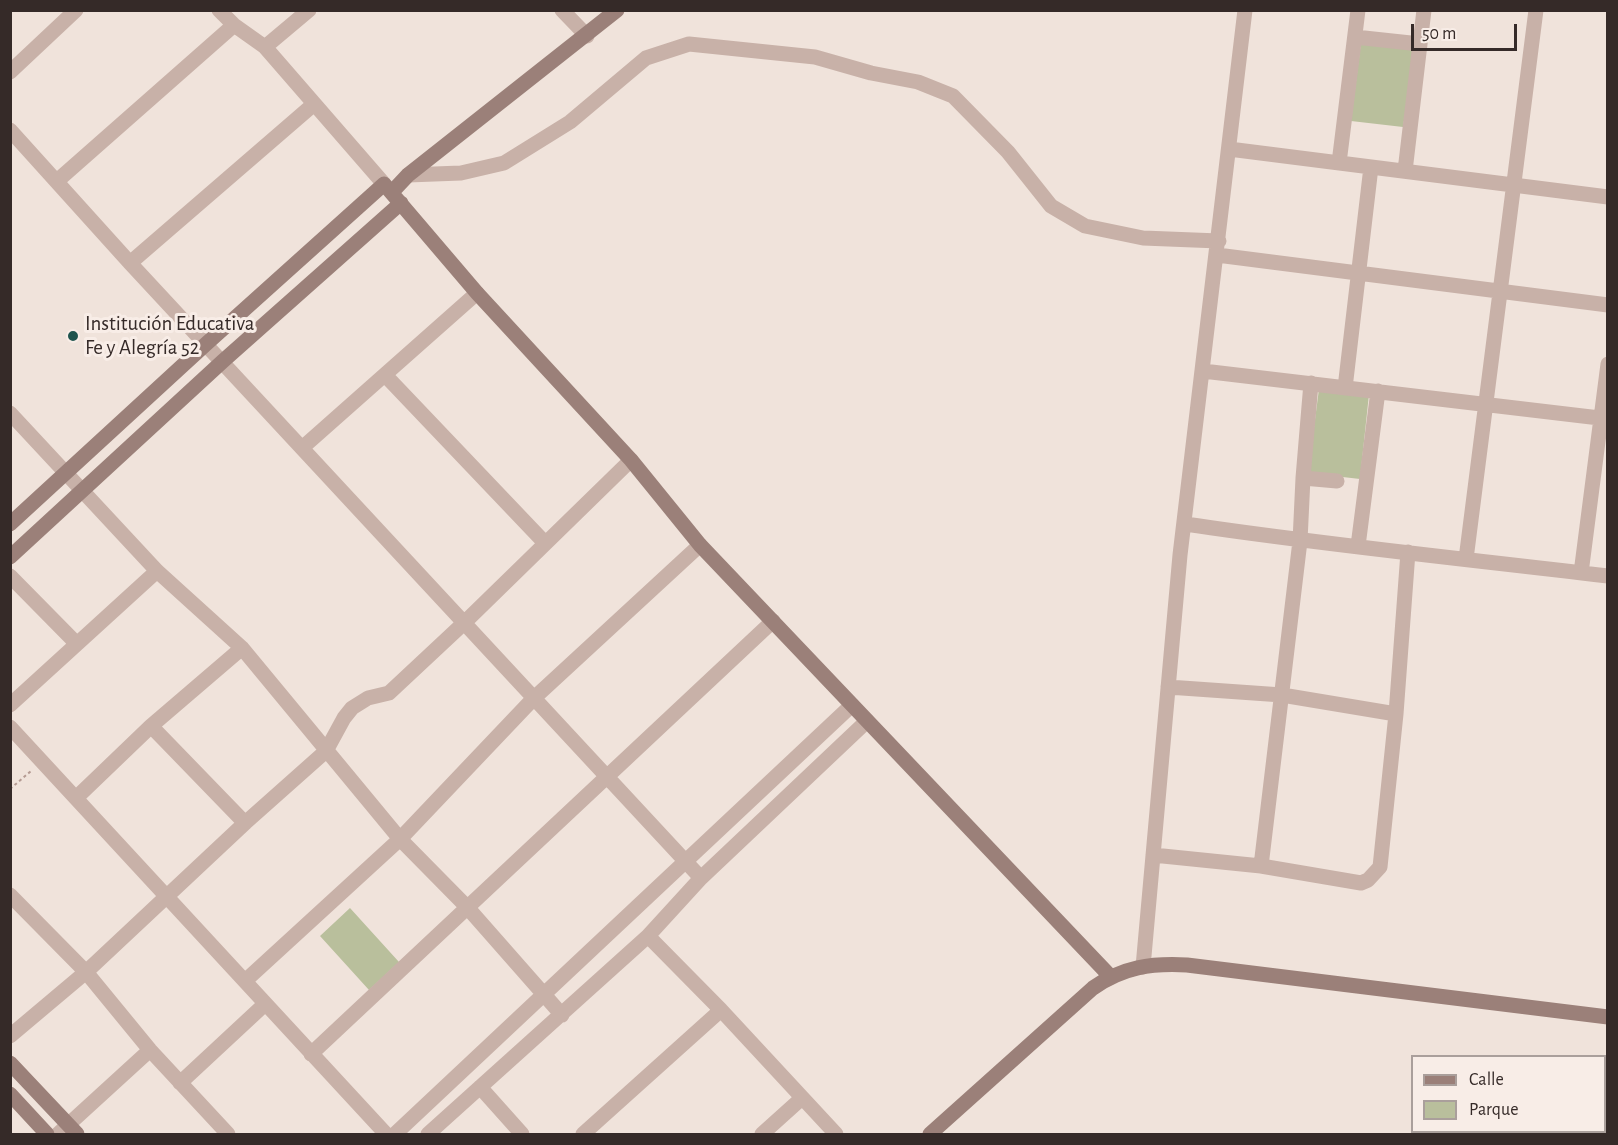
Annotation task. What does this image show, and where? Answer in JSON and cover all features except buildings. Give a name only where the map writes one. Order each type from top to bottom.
[{"type":"street","points":[[10,72],[76,10]]},
{"type":"street","points":[[219,10],[234,25],[265,47],[477,293],[631,460],[700,545],[1110,976]]},
{"type":"street","points":[[265,47],[309,10]]},
{"type":"street","points":[[562,10],[587,36]]},
{"type":"street","points":[[10,557],[223,361],[408,176],[617,10]]},
{"type":"street","points":[[1143,967],[1180,555],[1245,10]]},
{"type":"street","points":[[1339,163],[1358,10]]},
{"type":"street","points":[[1405,171],[1424,10]]},
{"type":"street","points":[[1466,559],[1536,10]]},
{"type":"street","points":[[57,181],[234,25]]},
{"type":"street","points":[[1355,37],[1420,44]]},
{"type":"street","points":[[408,176],[461,173],[504,162],[570,122],[646,58],[689,44],[815,57],[871,73],[918,82],[952,96],[1008,152],[1051,206],[1085,226],[1143,238],[1218,248],[1359,273],[1608,305]]},
{"type":"street","points":[[130,263],[314,104]]},
{"type":"street","points":[[10,130],[130,263],[701,878]]},
{"type":"street","points":[[1229,149],[1608,197]]},
{"type":"street","points":[[1345,388],[1371,167]]},
{"type":"street","points":[[10,524],[206,344],[392,193]]},
{"type":"street","points":[[303,448],[477,293]]},
{"type":"street","points":[[1581,573],[1604,418],[1608,364]]},
{"type":"street","points":[[1203,371],[1604,418]]},
{"type":"street","points":[[385,375],[545,543]]},
{"type":"street","points":[[1261,866],[1300,541],[1311,383]]},
{"type":"street","points":[[1358,546],[1378,392]]},
{"type":"street","points":[[10,413],[157,571],[242,648],[400,839],[467,907],[562,1015]]},
{"type":"street","points":[[10,1036],[86,972],[245,823],[326,751],[352,708],[368,698],[388,693],[465,622],[631,460]]},
{"type":"street","points":[[1303,478],[1337,482]]},
{"type":"street","points":[[1185,524],[1300,541],[1608,576]]},
{"type":"street","points":[[245,981],[400,839],[533,699],[700,545]]},
{"type":"street","points":[[1153,855],[1261,866],[1362,883],[1380,867],[1396,714],[1408,552]]},
{"type":"street","points":[[10,705],[157,571]]},
{"type":"street","points":[[10,576],[77,644]]},
{"type":"street","points":[[311,1054],[773,621]]},
{"type":"street","points":[[76,798],[151,726],[242,648]]},
{"type":"street","points":[[1168,687],[1282,695],[1396,714]]},
{"type":"street","points":[[395,1134],[852,705]]},
{"type":"street","points":[[428,1134],[648,936],[701,878],[867,721]]},
{"type":"street","points":[[10,726],[386,1134]]},
{"type":"street","points":[[151,726],[245,823]]},
{"type":"street","points":[[10,895],[86,972],[150,1050],[228,1134]]},
{"type":"street","points":[[648,936],[721,1010],[836,1134]]},
{"type":"street","points":[[930,1134],[1077,1002],[1110,976],[1143,967],[1169,964],[1187,965],[1608,1017]]},
{"type":"street","points":[[180,1083],[265,1004]]},
{"type":"street","points":[[584,1134],[721,1010]]},
{"type":"street","points":[[10,1063],[68,1131],[150,1050]]},
{"type":"street","points":[[480,1086],[522,1134]]},
{"type":"street","points":[[10,1094],[47,1134]]},
{"type":"street","points":[[762,1134],[802,1098]]},
{"type":"path","points":[[10,789],[42,761]]},
{"type":"green space","points":[[1361,42],[1415,49],[1403,127],[1351,121]]},
{"type":"green space","points":[[1319,389],[1369,394],[1360,479],[1308,473]]},
{"type":"green space","points":[[350,908],[399,962],[369,990],[320,936]]},
{"type":"place","name":"Institución Educativa Fe y Alegría 52","points":[[73,336]]}]
